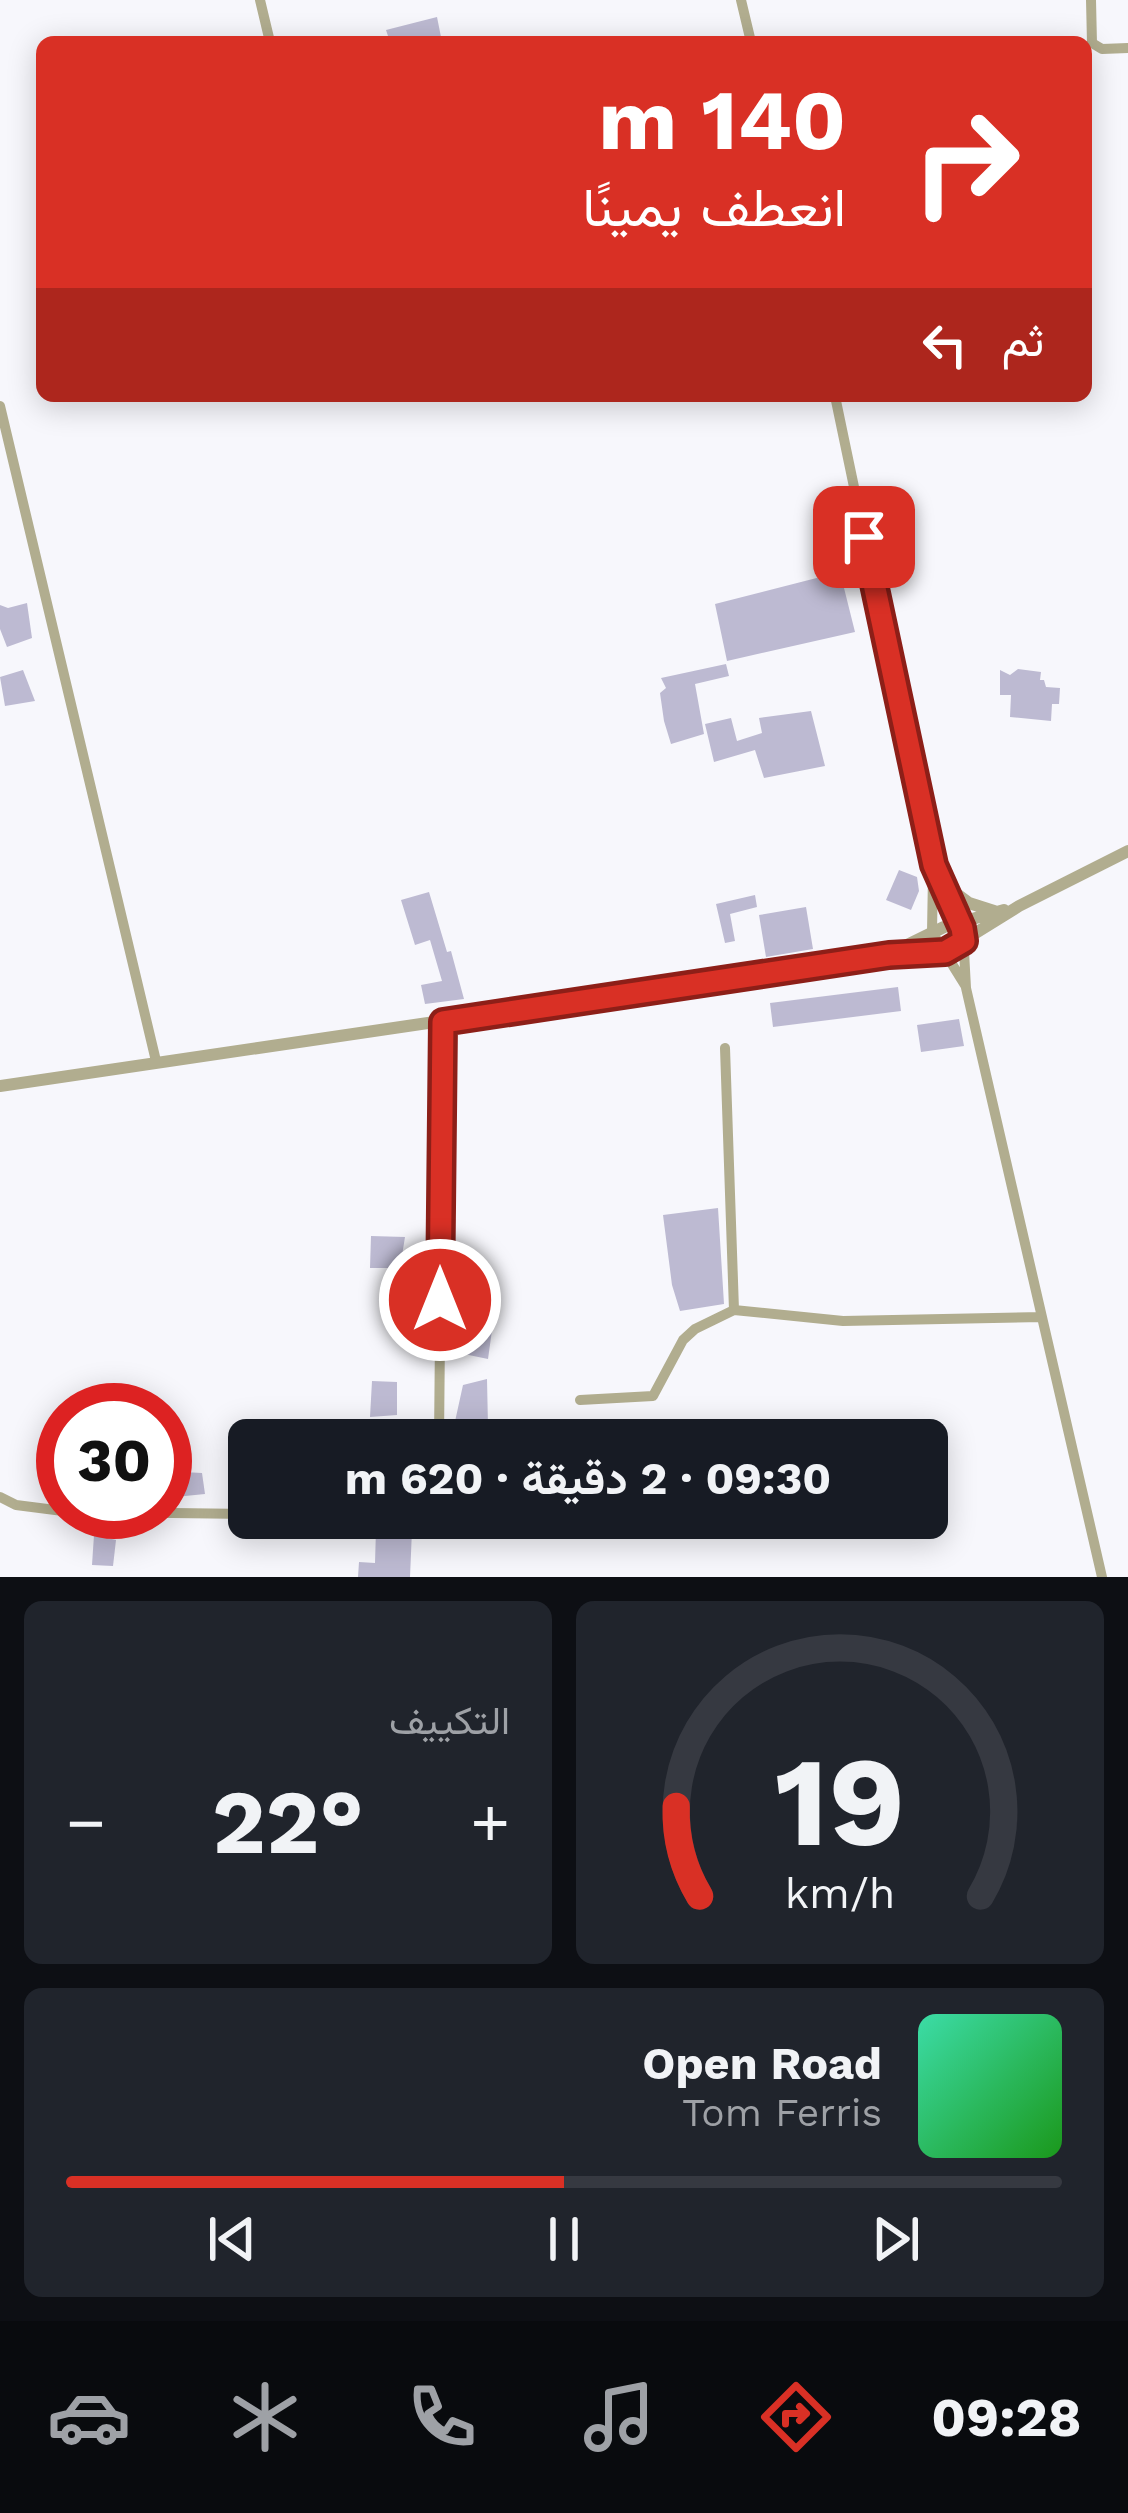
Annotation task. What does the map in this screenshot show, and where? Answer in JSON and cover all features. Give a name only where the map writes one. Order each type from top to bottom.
[{"type":"street","points":[[260,0],[269,36]]},
{"type":"street","points":[[741,0],[748,36]]},
{"type":"street","points":[[1091,0],[1092,36]]},
{"type":"street","points":[[1092,44],[1102,49],[1128,48]]},
{"type":"street","points":[[836,402],[934,865],[964,941],[966,988],[1102,1577]]},
{"type":"street","points":[[0,406],[6,462],[156,1061]]},
{"type":"street","points":[[0,1086],[889,955],[945,952],[1019,906],[1128,851]]},
{"type":"street","points":[[934,865],[932,932],[966,988]]},
{"type":"street","points":[[938,880],[980,908],[1002,911]]},
{"type":"street","points":[[889,955],[932,932],[1019,906]]},
{"type":"street","points":[[439,1419],[443,1022]]},
{"type":"street","points":[[725,1048],[734,1310]]},
{"type":"street","points":[[580,1400],[653,1396],[682,1340],[734,1310],[843,1321],[1042,1317]]},
{"type":"street","points":[[0,1497],[36,1508]]},
{"type":"street","points":[[192,1513],[228,1514]]},
{"type":"building","points":[[437,17],[441,36],[388,36],[386,30]]},
{"type":"building","points":[[840,572],[855,632],[727,661],[715,604]]},
{"type":"building","points":[[27,603],[32,638],[7,647],[0,629],[0,605]]},
{"type":"building","points":[[726,664],[729,676],[695,684],[704,734],[671,744],[661,678]]},
{"type":"building","points":[[1018,669],[1041,672],[1046,687],[1060,688],[1051,721],[1010,717],[1011,695],[1000,695],[1000,670],[1010,675]]},
{"type":"building","points":[[23,670],[35,701],[5,706],[0,677]]},
{"type":"building","points":[[811,711],[825,766],[764,778],[755,750],[714,762],[705,724],[731,718],[737,741],[762,733],[759,718]]},
{"type":"building","points":[[899,870],[917,877],[919,891],[911,910],[886,900]]},
{"type":"building","points":[[429,892],[464,999],[425,1004],[421,985],[442,981],[430,940],[415,945],[401,900]]},
{"type":"building","points":[[755,895],[757,907],[730,914],[735,941],[725,943],[716,904]]},
{"type":"building","points":[[806,907],[813,949],[766,957],[759,915]]},
{"type":"building","points":[[898,987],[901,1011],[773,1027],[770,1003]]},
{"type":"building","points":[[959,1019],[964,1046],[921,1052],[917,1025]]},
{"type":"building","points":[[718,1208],[724,1304],[680,1311],[663,1215]]},
{"type":"building","points":[[371,1236],[405,1237],[400,1268],[370,1268]]},
{"type":"building","points":[[466,1313],[494,1316],[488,1359],[459,1353]]},
{"type":"building","points":[[487,1379],[488,1419],[456,1419],[463,1385]]},
{"type":"building","points":[[372,1381],[397,1382],[397,1415],[370,1417]]},
{"type":"building","points":[[192,1472],[202,1473],[205,1494],[192,1495]]},
{"type":"building","points":[[94,1539],[116,1540],[113,1566],[92,1565]]},
{"type":"building","points":[[376,1539],[412,1539],[410,1577],[358,1577],[359,1562],[375,1563]]},
{"type":"route","points":[[440,1300],[443,1022],[889,955],[945,952],[964,941],[934,865],[864,537]]}]
